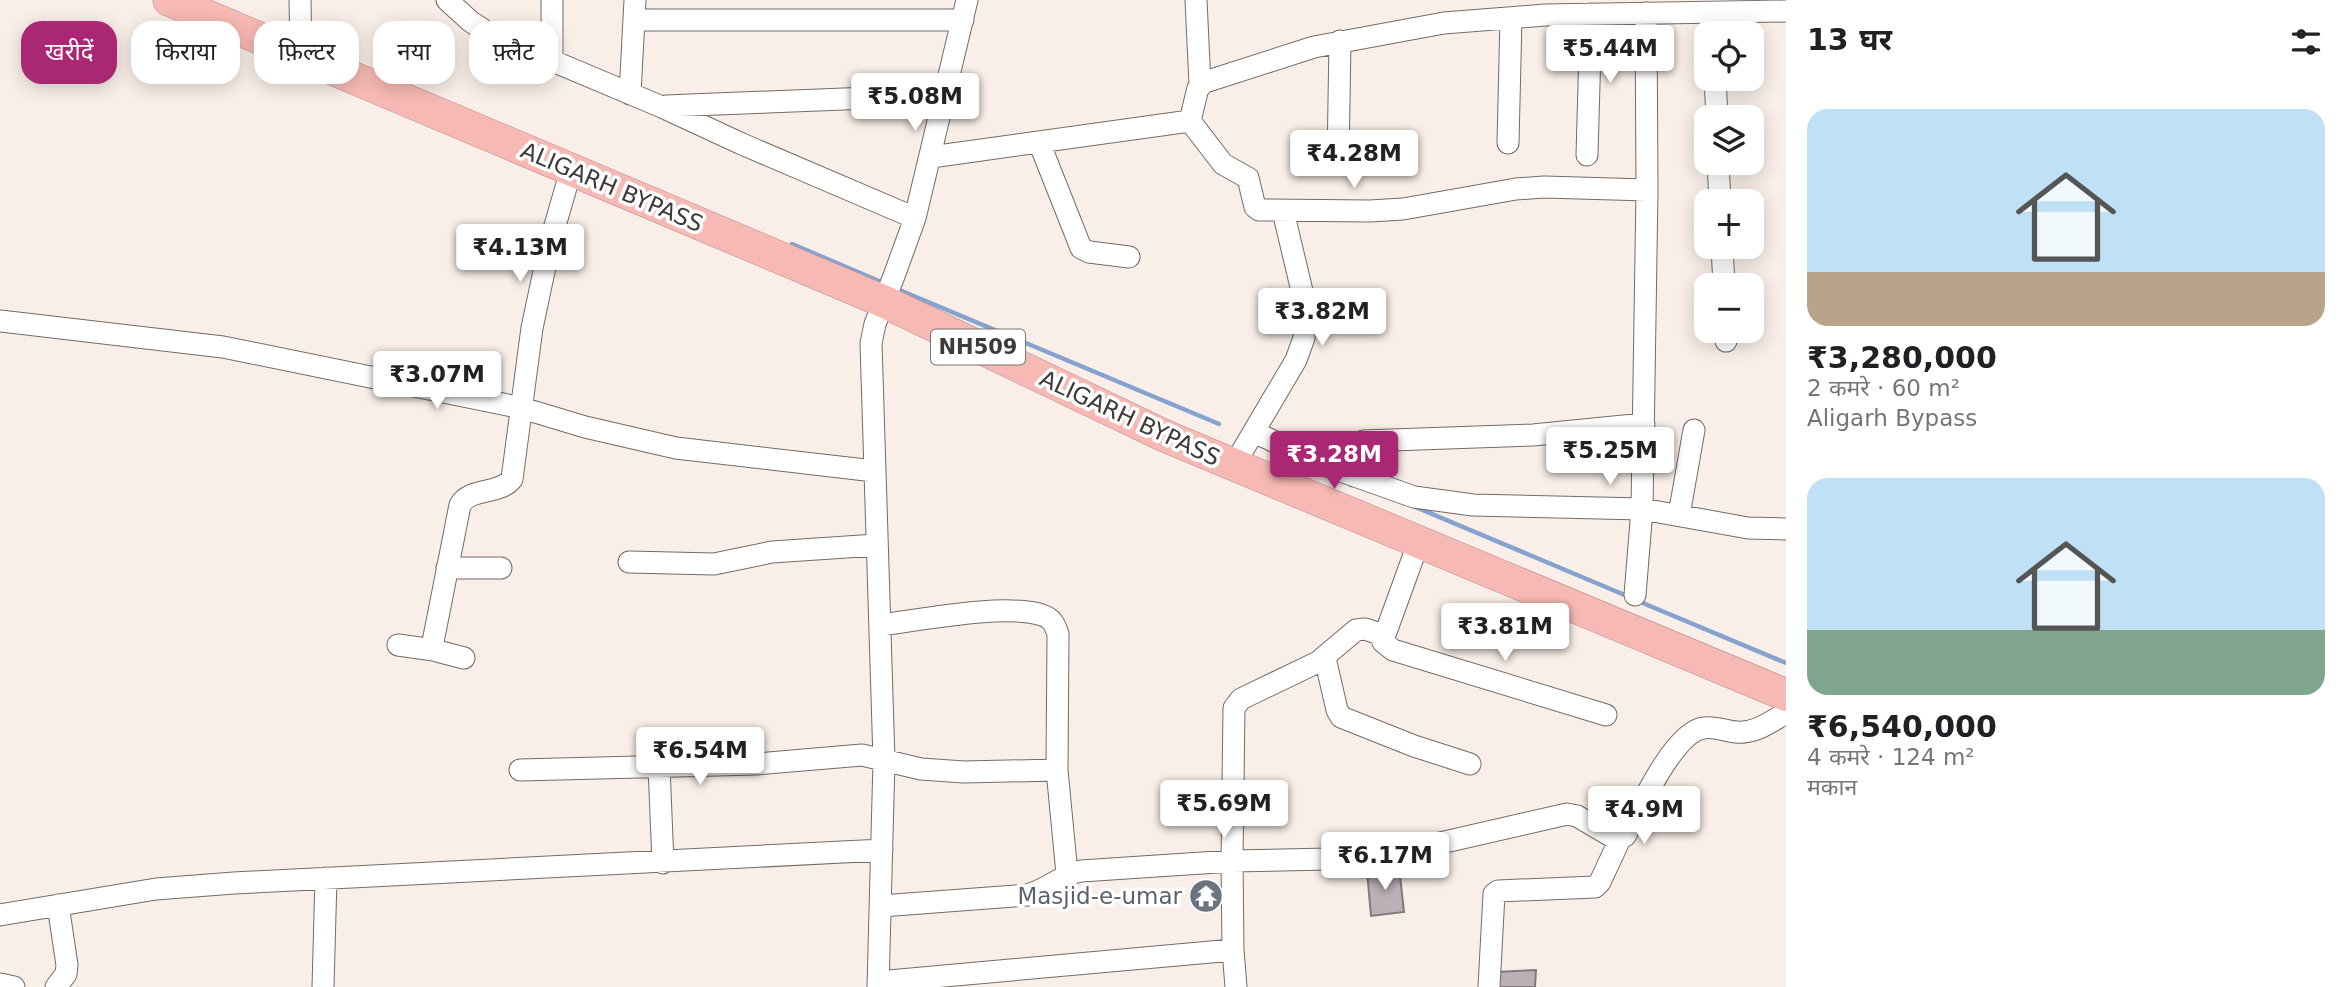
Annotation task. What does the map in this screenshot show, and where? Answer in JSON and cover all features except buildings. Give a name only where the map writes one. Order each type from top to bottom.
[{"type":"highway","name":"ALIGARH BYPASS","points":[[169,0],[204,7],[254,33]]},
{"type":"highway","name":"ALIGARH BYPASS","points":[[359,81],[571,170],[889,290],[1165,436],[1786,695]]},
{"type":"street","points":[[300,0],[300,21]]},
{"type":"street","points":[[447,0],[471,21]]},
{"type":"street","points":[[552,0],[552,21]]},
{"type":"street","points":[[1190,121],[1200,85],[1196,0]]},
{"type":"street","points":[[1719,21],[1760,6],[1786,10]]},
{"type":"street","points":[[1200,85],[1340,41],[1444,23],[1591,14],[1621,7],[1700,21]]},
{"type":"street","points":[[631,94],[635,10],[965,10],[915,218],[874,324],[871,343],[884,760],[878,984],[1233,950]]},
{"type":"street","points":[[1634,595],[1642,509],[1644,424],[1646,13]]},
{"type":"street","points":[[1587,155],[1591,14]]},
{"type":"street","points":[[1508,143],[1511,18]]},
{"type":"street","points":[[1338,162],[1340,41]]},
{"type":"street","points":[[558,63],[915,218]]},
{"type":"street","points":[[662,107],[944,95]]},
{"type":"street","points":[[931,157],[1190,121]]},
{"type":"street","points":[[1190,121],[1223,164],[1248,178],[1256,209],[1403,209],[1517,189],[1544,187],[1647,190]]},
{"type":"street","points":[[1039,142],[1082,248],[1089,252],[1129,257]]},
{"type":"street","points":[[434,650],[432,643],[462,500],[506,485],[512,479],[532,328],[550,243],[571,170]]},
{"type":"street","points":[[1234,465],[1296,360],[1304,338],[1302,291],[1283,211]]},
{"type":"street","points":[[0,321],[223,347],[522,408],[585,427],[676,448],[874,471]]},
{"type":"street","points":[[1354,476],[1358,446],[1363,441],[1533,435],[1644,424]]},
{"type":"street","points":[[1679,515],[1694,430]]},
{"type":"street","points":[[1254,432],[1307,458],[1407,495],[1473,505],[1642,509],[1748,528],[1786,529]]},
{"type":"street","points":[[1236,987],[1232,861],[1234,708],[1241,699],[1325,658],[1356,630],[1365,629],[1380,634],[1386,632],[1419,541]]},
{"type":"street","points":[[629,562],[714,564],[763,553],[876,545]]},
{"type":"street","points":[[447,568],[501,568]]},
{"type":"street","points":[[880,625],[996,612],[1041,614],[1051,619],[1058,634],[1057,770],[1067,874]]},
{"type":"street","points":[[1380,634],[1383,642],[1393,650],[1606,715]]},
{"type":"street","points":[[398,645],[464,658]]},
{"type":"street","points":[[1325,658],[1341,717],[1414,746],[1470,764]]},
{"type":"street","points":[[1489,987],[1494,894],[1498,891],[1595,887],[1669,756],[1689,735],[1705,727],[1747,732],[1757,730],[1786,713]]},
{"type":"street","points":[[520,771],[756,764],[862,755],[921,769],[964,772],[1057,770]]},
{"type":"street","points":[[659,767],[663,863]]},
{"type":"street","points":[[881,906],[1027,895],[1038,892],[1067,874],[1081,871],[1232,861],[1384,857],[1573,814],[1620,839]]},
{"type":"street","points":[[0,915],[156,889],[882,850]]},
{"type":"street","points":[[323,987],[326,878]]},
{"type":"street","points":[[58,905],[67,965],[63,985]]},
{"type":"street","points":[[0,984],[14,987]]},
{"type":"waterway","points":[[792,244],[886,284]]},
{"type":"waterway","points":[[897,289],[1219,424]]},
{"type":"waterway","points":[[1413,506],[1627,596]]},
{"type":"waterway","points":[[1638,601],[1786,663]]},
{"type":"place","name":"Masjid-e-umar","points":[[1206,896]]}]
